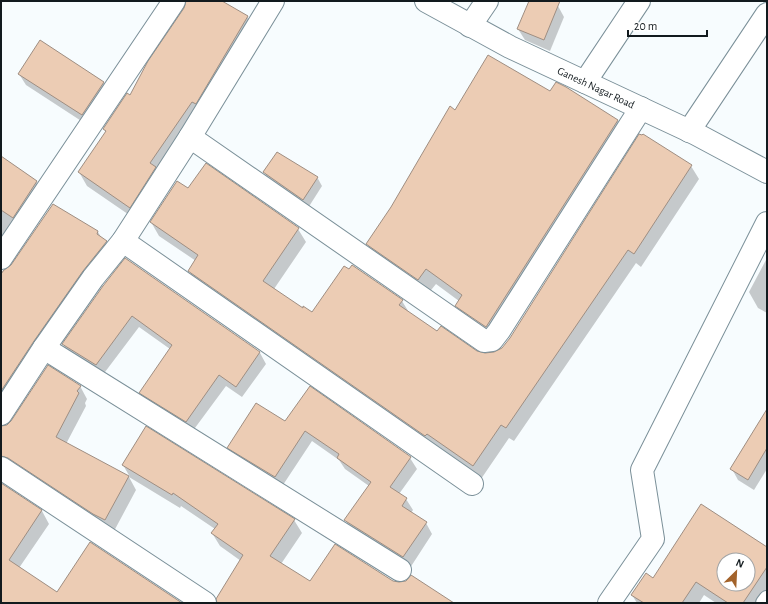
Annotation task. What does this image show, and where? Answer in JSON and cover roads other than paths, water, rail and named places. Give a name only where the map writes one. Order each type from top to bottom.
[{"type":"street","points":[[1,258],[174,1]]},
{"type":"street","points":[[1,414],[44,348],[93,278],[122,241],[190,137],[273,1]]},
{"type":"street","name":"Ganesh Nagar Road","points":[[426,1],[510,47],[690,131],[767,172]]},
{"type":"street","points":[[470,26],[488,1]]},
{"type":"street","points":[[585,82],[638,1]]},
{"type":"street","points":[[690,131],[767,14]]},
{"type":"street","points":[[190,137],[484,341],[492,340],[499,331],[641,108]]},
{"type":"street","points":[[609,603],[653,539],[642,470],[767,223]]},
{"type":"street","points":[[122,241],[472,484]]},
{"type":"street","points":[[44,348],[400,570]]},
{"type":"street","points":[[1,468],[205,603]]},
{"type":"lane","points":[[764,603],[767,599]]}]
